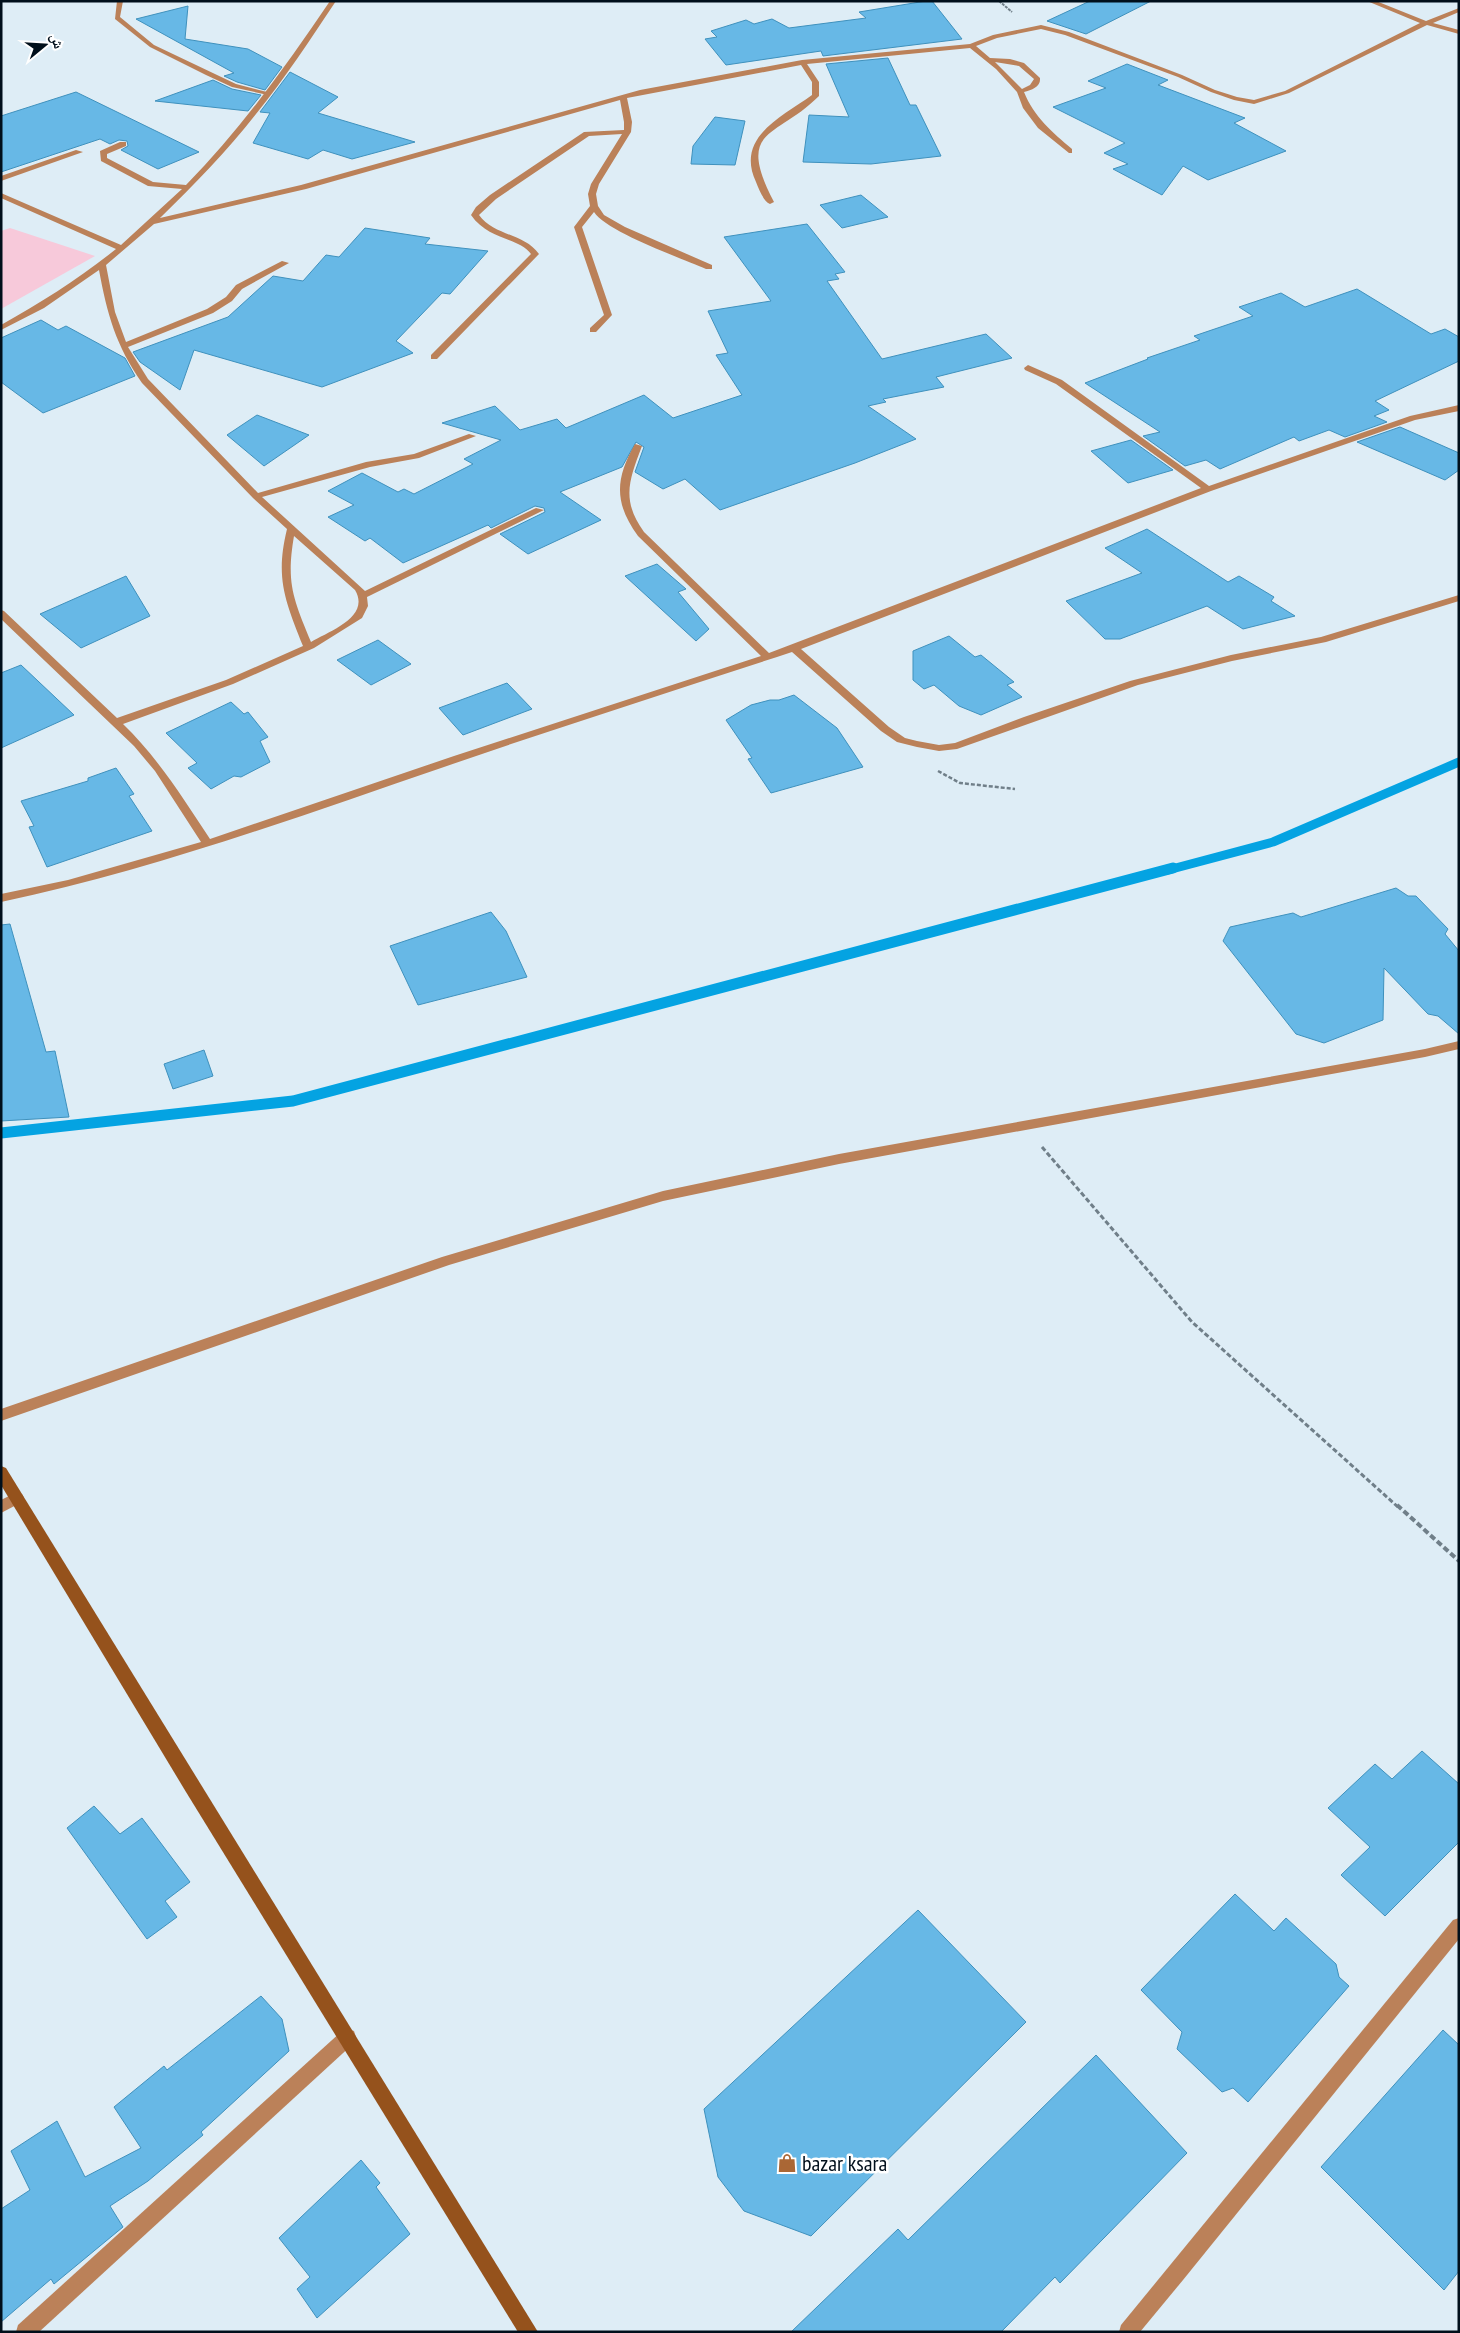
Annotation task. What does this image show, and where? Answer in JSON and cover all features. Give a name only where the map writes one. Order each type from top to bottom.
[{"type":"street","points":[[120,1],[117,18],[152,46],[234,86],[268,93]]},
{"type":"street","points":[[1,328],[40,306],[102,264],[150,223],[211,163],[268,93],[333,1]]},
{"type":"street","points":[[1370,1],[1459,32]]},
{"type":"street","points":[[150,223],[303,187],[623,96],[840,56],[971,46],[995,36],[1041,27],[1121,53],[1213,92],[1254,102],[1286,92],[1426,22],[1459,10]]},
{"type":"street","points":[[971,46],[1020,91],[1027,108],[1041,126],[1069,151]]},
{"type":"street","points":[[988,60],[1016,61],[1030,70],[1038,79],[1036,85],[1032,89],[1020,91]]},
{"type":"street","points":[[770,202],[756,174],[754,157],[758,141],[764,132],[815,96],[817,82],[802,62]]},
{"type":"street","points":[[623,96],[628,122],[626,132],[595,184],[592,194],[594,206],[601,217],[622,229],[709,267]]},
{"type":"street","points":[[434,357],[536,254],[528,246],[497,235],[485,227],[475,215],[479,209],[493,197],[588,134],[626,132]]},
{"type":"street","points":[[123,144],[103,153],[104,159],[151,184],[186,187]]},
{"type":"street","points":[[1,178],[79,152]]},
{"type":"street","points":[[1,194],[121,248]]},
{"type":"street","points":[[593,330],[608,315],[599,286],[586,257],[578,227],[594,206]]},
{"type":"street","points":[[122,346],[210,311],[230,300],[239,286],[285,263]]},
{"type":"street","points":[[102,264],[112,318],[130,362],[145,381],[256,496],[350,581],[363,595],[364,605],[360,614],[351,622],[308,647],[243,676],[117,722]]},
{"type":"street","points":[[1028,368],[1059,382],[1208,489]]},
{"type":"street","points":[[1,898],[77,882],[208,844],[467,755],[794,648],[1208,489],[1413,418],[1459,408]]},
{"type":"street","points":[[256,496],[369,464],[416,456],[472,436]]},
{"type":"street","points":[[638,446],[626,476],[624,494],[625,508],[629,520],[767,656]]},
{"type":"street","points":[[363,595],[539,510]]},
{"type":"street","points":[[291,529],[285,565],[288,594],[308,647]]},
{"type":"street","points":[[794,648],[901,740],[939,748],[957,746],[1028,719],[1134,683],[1231,658],[1323,640],[1459,598]]},
{"type":"street","points":[[1,613],[117,722],[159,769],[208,844]]},
{"type":"street","points":[[1,1415],[447,1261],[663,1196],[839,1159],[1459,1045]]},
{"type":"street","points":[[1,1472],[192,1787],[529,2332]]},
{"type":"street","points":[[1,1507],[17,1498]]},
{"type":"street","points":[[1128,2332],[1183,2267],[1459,1926]]},
{"type":"street","points":[[25,2332],[348,2037]]},
{"type":"path","points":[[916,744],[919,761],[960,783],[1016,789]]},
{"type":"path","points":[[1023,1126],[1192,1322],[1459,1561]]},
{"type":"shaded area","points":[[10,228],[95,256],[1,309],[1,231]]},
{"type":"building","points":[[932,1],[962,39],[823,56],[821,51],[726,65],[705,39],[717,37],[711,31],[746,20],[754,24],[772,19],[789,28],[866,18],[859,12]]},
{"type":"building","points":[[1090,1],[1151,1],[1086,34],[1047,21]]},
{"type":"building","points":[[188,6],[185,39],[248,49],[282,67],[265,90],[224,76],[234,73],[136,19]]},
{"type":"building","points":[[888,58],[910,105],[916,105],[941,156],[871,164],[803,162],[809,115],[849,117],[826,64]]},
{"type":"building","points":[[1127,64],[1168,80],[1158,85],[1245,118],[1234,123],[1286,151],[1208,180],[1183,166],[1162,195],[1113,169],[1128,164],[1104,153],[1125,143],[1053,107],[1106,88],[1088,81]]},
{"type":"building","points":[[290,72],[338,97],[318,113],[415,142],[352,159],[323,150],[308,159],[253,143],[270,113],[260,112]]},
{"type":"building","points":[[213,80],[232,89],[261,95],[248,111],[155,101]]},
{"type":"building","points":[[76,92],[199,152],[158,169],[121,150],[128,146],[127,141],[119,140],[110,144],[100,139],[1,172],[1,116]]},
{"type":"building","points":[[715,117],[745,121],[735,165],[691,164],[693,146]]},
{"type":"building","points":[[861,195],[888,217],[842,228],[820,205]]},
{"type":"building","points":[[807,224],[845,272],[835,274],[839,279],[827,281],[882,359],[986,334],[1012,358],[936,377],[944,387],[883,399],[886,402],[868,406],[916,439],[855,463],[720,510],[685,479],[663,489],[635,472],[644,447],[636,442],[622,467],[560,492],[601,520],[528,554],[500,534],[545,512],[544,508],[535,506],[491,528],[488,525],[403,563],[370,538],[365,541],[328,517],[354,505],[328,491],[362,473],[398,492],[404,489],[414,494],[473,464],[464,459],[501,440],[442,423],[495,406],[520,430],[557,419],[566,428],[644,395],[673,418],[742,395],[716,355],[728,353],[708,311],[771,301],[724,237]]},
{"type":"building","points":[[365,228],[430,238],[425,244],[488,251],[450,294],[442,293],[396,341],[413,353],[322,387],[194,350],[180,390],[140,362],[133,352],[228,317],[273,276],[303,281],[326,255],[339,257]]},
{"type":"building","points":[[1357,289],[1431,334],[1445,329],[1459,337],[1459,361],[1375,401],[1389,410],[1374,416],[1387,422],[1345,437],[1329,430],[1299,441],[1294,437],[1220,469],[1206,460],[1185,466],[1143,436],[1160,432],[1085,383],[1147,358],[1200,340],[1194,336],[1253,316],[1239,307],[1281,293],[1305,307]]},
{"type":"building","points":[[41,320],[58,330],[66,326],[125,358],[135,376],[43,413],[1,382],[1,338]]},
{"type":"building","points":[[257,415],[309,435],[264,466],[227,435]]},
{"type":"building","points":[[1400,427],[1459,453],[1459,470],[1445,480],[1357,442]]},
{"type":"building","points":[[1131,440],[1173,470],[1128,483],[1091,451]]},
{"type":"building","points":[[1147,529],[1228,582],[1239,576],[1274,597],[1271,601],[1295,616],[1243,629],[1207,606],[1120,639],[1105,639],[1066,601],[1142,573],[1105,548]]},
{"type":"building","points":[[657,564],[686,589],[678,592],[709,629],[696,641],[625,576]]},
{"type":"building","points":[[126,576],[150,616],[81,648],[40,614]]},
{"type":"building","points":[[949,636],[975,657],[981,655],[1014,682],[1007,685],[1022,697],[981,715],[959,706],[934,685],[924,689],[913,680],[913,651]]},
{"type":"building","points":[[378,640],[411,664],[371,685],[337,660]]},
{"type":"building","points":[[21,665],[74,715],[1,748],[1,673]]},
{"type":"building","points":[[507,683],[532,709],[463,735],[439,708]]},
{"type":"building","points":[[794,695],[837,728],[863,767],[771,793],[748,759],[752,758],[726,720],[751,705]]},
{"type":"building","points":[[231,702],[244,714],[248,712],[268,737],[260,741],[270,762],[241,777],[234,776],[211,789],[188,768],[197,763],[166,733]]},
{"type":"building","points":[[116,768],[134,794],[129,796],[152,831],[47,867],[29,827],[34,826],[21,801],[88,781],[88,778]]},
{"type":"building","points":[[1396,888],[1408,896],[1416,896],[1448,929],[1445,934],[1459,951],[1459,1034],[1438,1016],[1428,1014],[1384,968],[1383,1020],[1324,1043],[1296,1034],[1223,941],[1230,927],[1293,913],[1301,917]]},
{"type":"building","points":[[491,912],[506,931],[527,977],[418,1005],[390,946]]},
{"type":"building","points":[[10,924],[46,1052],[55,1051],[69,1117],[1,1121],[1,925]]},
{"type":"building","points":[[204,1050],[213,1076],[173,1089],[164,1064]]},
{"type":"building","points":[[1422,1751],[1459,1784],[1459,1842],[1385,1916],[1341,1875],[1370,1847],[1328,1808],[1375,1764],[1392,1779]]},
{"type":"building","points":[[94,1806],[120,1834],[142,1818],[190,1882],[165,1901],[177,1917],[147,1939],[67,1828]]},
{"type":"building","points":[[1235,1894],[1274,1931],[1286,1918],[1336,1964],[1339,1977],[1349,1986],[1248,2102],[1233,2088],[1222,2092],[1177,2049],[1182,2032],[1141,1990]]},
{"type":"building","points":[[918,1910],[1026,2022],[811,2236],[744,2211],[718,2177],[704,2109]]},
{"type":"building","points":[[261,1996],[282,2019],[289,2051],[201,2132],[203,2135],[148,2181],[110,2206],[123,2227],[54,2284],[51,2279],[1,2322],[1,2209],[30,2190],[11,2151],[57,2121],[85,2177],[141,2148],[114,2107],[164,2066],[167,2070]]},
{"type":"building","points":[[1443,2030],[1459,2045],[1459,2271],[1444,2290],[1321,2167]]},
{"type":"building","points":[[1096,2055],[1187,2153],[1060,2283],[1055,2277],[1001,2332],[791,2332],[898,2229],[908,2240]]},
{"type":"building","points":[[361,2160],[380,2183],[376,2187],[410,2234],[317,2318],[297,2289],[310,2277],[279,2238]]},
{"type":"waterway","points":[[1168,870],[1273,842],[1459,762]]},
{"type":"waterway","points":[[1,1133],[293,1101],[1173,868]]},
{"type":"place","name":"bazar ksara","points":[[787,2163]]}]
